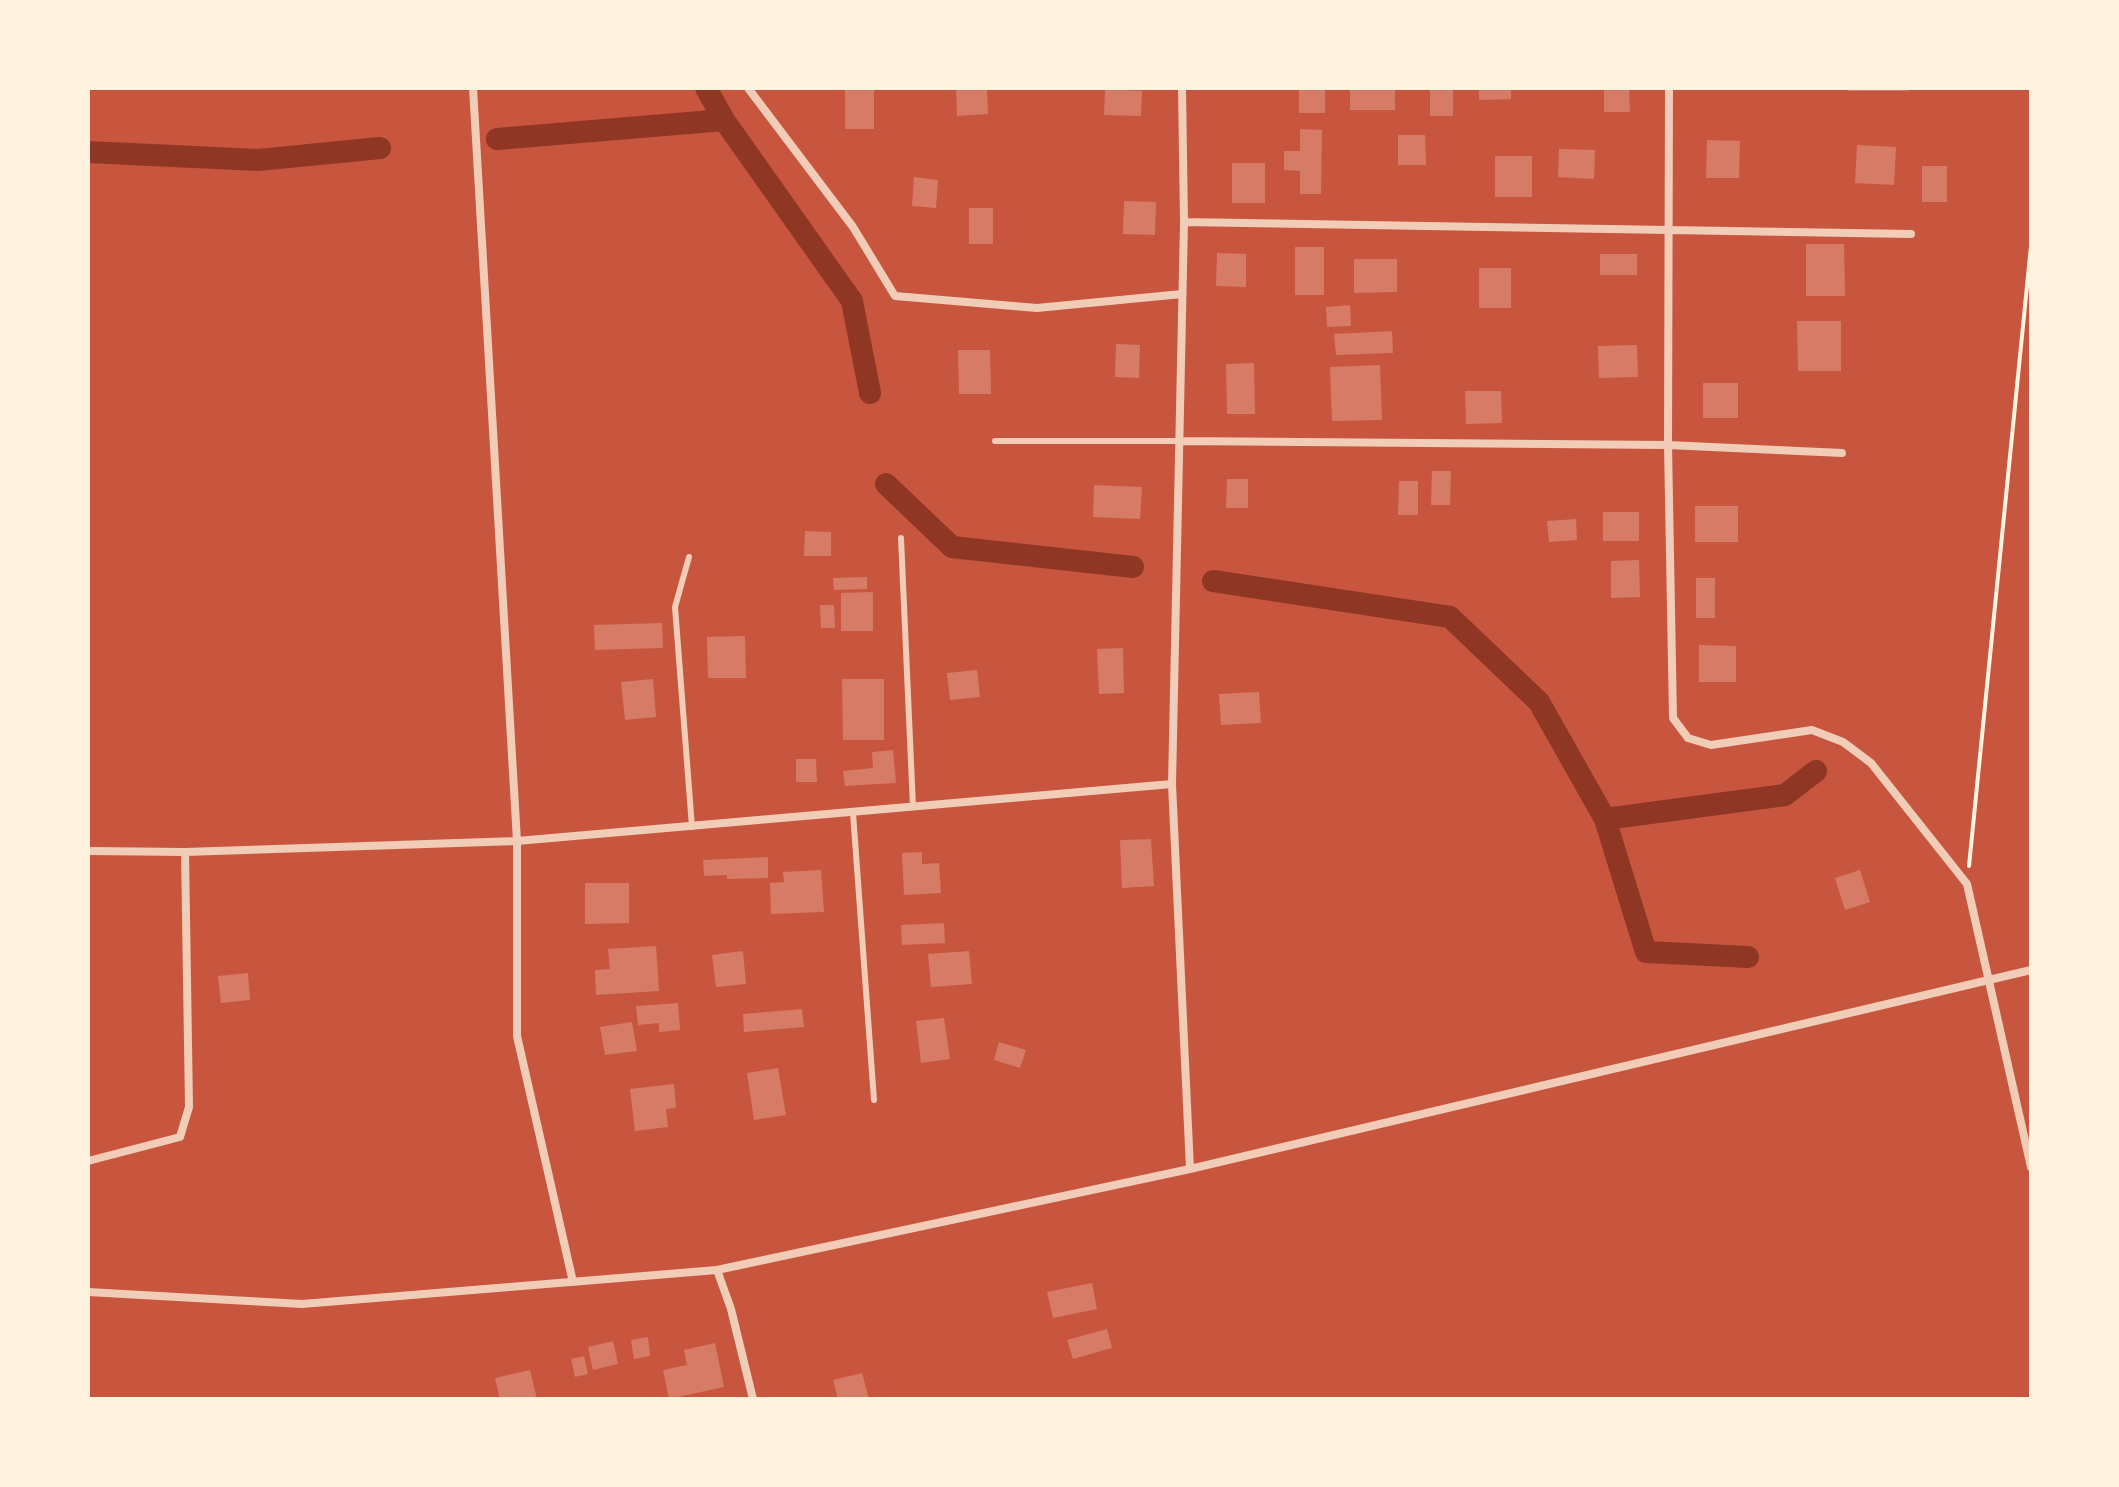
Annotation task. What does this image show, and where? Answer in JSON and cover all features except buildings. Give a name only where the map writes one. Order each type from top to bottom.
[{"type":"street","points":[[473,88],[517,841],[517,1036],[573,1282]]},
{"type":"street","points":[[748,88],[853,227],[895,296],[1037,308],[1182,294]]},
{"type":"street","points":[[1182,88],[1184,222],[1172,784],[1190,1169]]},
{"type":"street","points":[[1669,88],[1668,445],[1673,718],[1688,738],[1711,745],[1812,730],[1843,742],[1871,763],[1967,884],[2031,1167]]},
{"type":"street","points":[[1184,222],[1911,234]]},
{"type":"street","points":[[1180,441],[1668,445],[1842,453]]},
{"type":"street","points":[[88,851],[185,852],[517,841],[1172,784]]},
{"type":"street","points":[[88,1161],[180,1137],[189,1107],[185,852]]},
{"type":"street","points":[[88,1292],[302,1304],[717,1270],[1190,1169],[2031,970]]},
{"type":"street","points":[[717,1270],[731,1309],[753,1399]]},
{"type":"lane","points":[[995,441],[1180,441]]},
{"type":"lane","points":[[901,538],[913,807]]},
{"type":"lane","points":[[689,557],[675,607],[692,827]]},
{"type":"lane","points":[[853,813],[874,1100]]},
{"type":"path","points":[[1967,884],[2031,246]]},
{"type":"waterway","points":[[706,88],[724,120]]},
{"type":"waterway","points":[[497,139],[724,120],[852,301],[870,393]]},
{"type":"waterway","points":[[88,152],[258,160],[380,148]]},
{"type":"waterway","points":[[886,484],[952,547],[1133,567]]},
{"type":"waterway","points":[[1213,581],[1450,617],[1539,702],[1605,819],[1646,952],[1748,957]]},
{"type":"waterway","points":[[1605,819],[1785,795],[1816,771]]}]
